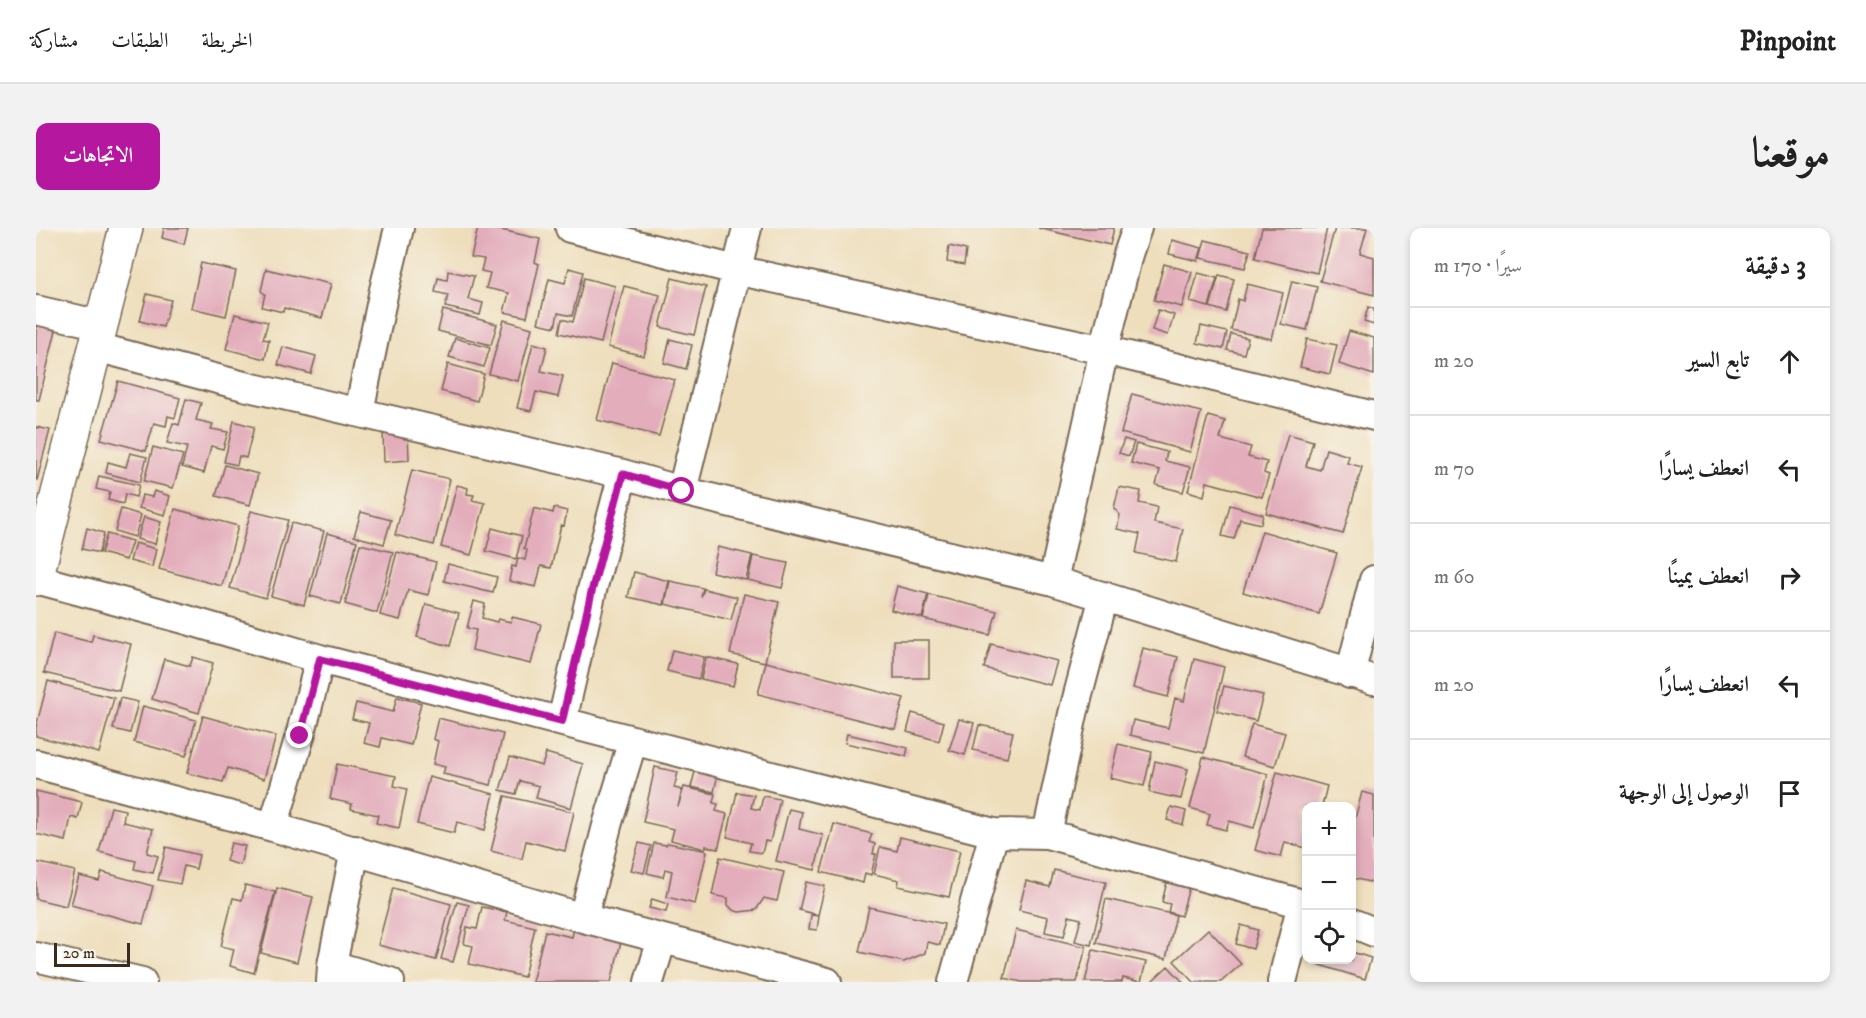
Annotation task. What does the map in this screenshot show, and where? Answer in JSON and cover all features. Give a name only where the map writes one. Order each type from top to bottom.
[{"type":"street","points":[[126,228],[41,540],[36,579],[320,659],[994,833],[1047,834],[1302,903]]},
{"type":"street","points":[[359,412],[399,228]]},
{"type":"street","points":[[570,228],[736,270],[1104,350],[1374,416]]},
{"type":"street","points":[[682,491],[747,228]]},
{"type":"street","points":[[1053,581],[1104,350],[1128,254],[1137,228]]},
{"type":"street","points":[[36,310],[98,336],[244,386],[623,474],[682,491],[1053,581],[1362,677],[1374,580]]},
{"type":"street","points":[[562,721],[592,590],[623,474]]},
{"type":"street","points":[[1047,834],[1073,714],[1104,596]]},
{"type":"street","points":[[273,827],[320,659]]},
{"type":"street","points":[[583,918],[608,822],[633,740]]},
{"type":"street","points":[[36,764],[273,827],[583,918],[827,982]]},
{"type":"street","points":[[953,982],[994,833]]},
{"type":"street","points":[[354,850],[331,974],[390,982]]},
{"type":"street","points":[[1282,982],[1302,910]]},
{"type":"street","points":[[1356,925],[1374,932]]},
{"type":"street","points":[[649,982],[662,939]]},
{"type":"street","points":[[36,957],[142,982]]},
{"type":"building","points":[[164,228],[188,228],[184,244],[162,238]]},
{"type":"building","points":[[478,228],[493,228],[540,239],[535,262],[539,264],[527,317],[504,312],[509,293],[486,288],[490,273],[481,271],[484,259],[471,257]]},
{"type":"building","points":[[1038,228],[1114,228],[1110,245]]},
{"type":"building","points":[[1262,228],[1327,228],[1317,273],[1255,258]]},
{"type":"building","points":[[1335,228],[1367,228],[1360,253],[1374,257],[1374,295],[1320,281]]},
{"type":"building","points":[[1172,240],[1202,248],[1198,261],[1169,254]]},
{"type":"building","points":[[1205,240],[1250,251],[1245,268],[1200,258]]},
{"type":"building","points":[[949,246],[966,250],[964,265],[947,262]]},
{"type":"building","points":[[201,263],[236,271],[226,316],[191,308]]},
{"type":"building","points":[[1164,264],[1192,272],[1182,307],[1154,300]]},
{"type":"building","points":[[569,268],[583,272],[572,316],[558,313],[555,327],[538,323],[549,279],[565,283]]},
{"type":"building","points":[[266,269],[331,284],[322,318],[284,308],[283,312],[262,307],[265,294],[261,291]]},
{"type":"building","points":[[448,271],[474,276],[468,299],[483,303],[480,315],[445,307],[448,295],[435,292],[438,278],[447,280]]},
{"type":"building","points":[[1198,273],[1217,278],[1209,307],[1190,302]]},
{"type":"building","points":[[1219,275],[1234,279],[1226,312],[1210,307]]},
{"type":"building","points":[[584,278],[615,286],[601,343],[559,333],[562,319],[573,322]]},
{"type":"building","points":[[672,278],[706,287],[694,335],[660,327]]},
{"type":"building","points":[[1292,281],[1317,287],[1307,330],[1281,324]]},
{"type":"building","points":[[1247,284],[1283,293],[1272,339],[1231,330],[1238,299],[1243,301]]},
{"type":"building","points":[[624,286],[660,295],[644,356],[608,347]]},
{"type":"building","points":[[147,294],[171,300],[163,327],[140,321]]},
{"type":"building","points":[[1368,307],[1374,309],[1374,325],[1364,322]]},
{"type":"building","points":[[443,310],[497,324],[491,345],[438,331]]},
{"type":"building","points":[[1158,310],[1174,315],[1168,335],[1152,330]]},
{"type":"building","points":[[235,314],[268,322],[263,339],[269,340],[265,359],[226,349]]},
{"type":"building","points":[[504,320],[532,328],[518,381],[489,374]]},
{"type":"building","points":[[36,325],[56,330],[39,400],[36,400]]},
{"type":"building","points":[[1201,326],[1227,332],[1223,349],[1197,343]]},
{"type":"building","points":[[1349,331],[1374,338],[1374,375],[1339,364]]},
{"type":"building","points":[[1231,334],[1248,338],[1244,354],[1227,350]]},
{"type":"building","points":[[455,338],[490,348],[484,367],[449,357]]},
{"type":"building","points":[[670,339],[692,345],[686,369],[664,363]]},
{"type":"building","points":[[1307,339],[1337,345],[1330,374],[1300,367]]},
{"type":"building","points":[[533,343],[547,347],[541,371],[563,376],[558,397],[536,392],[531,411],[517,408]]},
{"type":"building","points":[[283,347],[316,356],[311,374],[278,365]]},
{"type":"building","points":[[612,363],[675,380],[659,436],[597,420]]},
{"type":"building","points":[[448,364],[484,374],[477,401],[441,391]]},
{"type":"building","points":[[118,381],[180,398],[175,418],[168,416],[166,426],[154,423],[146,451],[101,439]]},
{"type":"building","points":[[1132,394],[1201,412],[1190,452],[1121,433]]},
{"type":"building","points":[[186,399],[201,403],[196,420],[213,424],[211,429],[228,432],[223,449],[211,446],[204,473],[182,467],[187,447],[167,443],[173,423],[179,425]]},
{"type":"building","points":[[1208,416],[1225,421],[1220,439],[1251,447],[1248,457],[1267,462],[1264,473],[1269,475],[1262,497],[1207,482],[1204,496],[1188,491]]},
{"type":"building","points":[[234,421],[254,427],[246,458],[239,456],[237,465],[224,462]]},
{"type":"building","points":[[36,427],[50,430],[37,480],[36,480]]},
{"type":"building","points":[[408,430],[409,460],[384,462],[383,431]]},
{"type":"building","points":[[1288,434],[1313,441],[1306,466],[1320,470],[1326,449],[1349,456],[1347,463],[1362,467],[1343,534],[1266,513]]},
{"type":"building","points":[[1124,439],[1134,442],[1129,456],[1119,453]]},
{"type":"building","points":[[1136,444],[1167,452],[1165,461],[1190,467],[1183,492],[1156,485],[1160,470],[1131,463]]},
{"type":"building","points":[[153,447],[183,455],[173,488],[144,481]]},
{"type":"building","points":[[130,453],[147,457],[140,482],[106,473],[108,462],[126,467]]},
{"type":"building","points":[[225,465],[258,474],[250,505],[216,496]]},
{"type":"building","points":[[412,470],[450,479],[434,545],[395,535]]},
{"type":"building","points":[[99,476],[139,485],[136,497],[125,494],[123,504],[108,500],[110,492],[96,489]]},
{"type":"building","points":[[457,485],[468,488],[467,494],[474,495],[472,500],[485,503],[471,555],[441,547]]},
{"type":"building","points":[[1119,487],[1141,491],[1139,503],[1157,507],[1154,523],[1183,529],[1176,562],[1136,553],[1140,534],[1117,529],[1120,515],[1114,508]]},
{"type":"building","points":[[154,491],[170,496],[165,515],[139,508],[142,495],[152,497]]},
{"type":"building","points":[[1230,505],[1263,514],[1261,524],[1240,519],[1234,539],[1222,536]]},
{"type":"building","points":[[534,508],[553,513],[554,508],[567,511],[564,526],[561,525],[551,568],[541,566],[536,587],[509,581],[512,566],[516,567],[518,558],[525,560],[527,550],[524,549]]},
{"type":"building","points":[[121,509],[141,515],[135,537],[115,531]]},
{"type":"building","points":[[175,509],[238,526],[222,586],[159,569]]},
{"type":"building","points":[[251,511],[288,520],[266,598],[230,588]]},
{"type":"building","points":[[361,512],[391,520],[384,544],[354,536]]},
{"type":"building","points":[[144,517],[161,522],[155,544],[137,539]]},
{"type":"building","points":[[291,523],[324,531],[304,605],[271,596]]},
{"type":"building","points":[[87,528],[104,533],[99,553],[82,549]]},
{"type":"building","points":[[492,528],[522,536],[516,559],[486,551]]},
{"type":"building","points":[[1262,531],[1337,553],[1319,614],[1243,592]]},
{"type":"building","points":[[327,533],[357,541],[341,604],[310,596]]},
{"type":"building","points":[[107,534],[132,541],[126,560],[101,553]]},
{"type":"building","points":[[135,543],[156,549],[152,567],[130,561]]},
{"type":"building","points":[[360,544],[393,552],[377,613],[345,604]]},
{"type":"building","points":[[718,547],[752,555],[746,580],[712,572]]},
{"type":"building","points":[[397,552],[436,562],[428,595],[408,590],[400,620],[380,615]]},
{"type":"building","points":[[753,556],[788,563],[782,588],[748,580]]},
{"type":"building","points":[[448,564],[497,577],[493,593],[444,581]]},
{"type":"building","points":[[634,572],[669,581],[664,605],[628,597]]},
{"type":"building","points":[[670,581],[703,588],[701,597],[704,589],[737,597],[731,620],[665,604]]},
{"type":"building","points":[[897,586],[928,594],[922,618],[891,610]]},
{"type":"building","points":[[744,594],[779,602],[765,662],[730,654]]},
{"type":"building","points":[[929,595],[997,611],[990,635],[923,619]]},
{"type":"building","points":[[474,601],[485,604],[482,618],[497,622],[498,619],[511,622],[512,617],[541,624],[531,664],[472,650],[476,630],[467,628]]},
{"type":"building","points":[[426,604],[459,613],[450,646],[417,637]]},
{"type":"building","points":[[54,633],[91,642],[93,635],[131,644],[119,691],[44,673]]},
{"type":"building","points":[[894,640],[929,640],[929,678],[894,678]]},
{"type":"building","points":[[991,644],[1057,661],[1050,685],[984,668]]},
{"type":"building","points":[[1143,648],[1178,657],[1168,697],[1133,688]]},
{"type":"building","points":[[672,650],[704,657],[699,679],[667,671]]},
{"type":"building","points":[[193,657],[213,663],[199,713],[152,699],[164,659],[190,666]]},
{"type":"building","points":[[706,657],[738,664],[733,686],[701,679]]},
{"type":"building","points":[[1194,659],[1224,667],[1204,753],[1130,735],[1133,720],[1168,728],[1175,698],[1184,701]]},
{"type":"building","points":[[766,662],[904,698],[895,729],[758,694]]},
{"type":"building","points":[[48,681],[114,698],[99,753],[36,736],[36,727]]},
{"type":"building","points":[[1224,686],[1263,695],[1256,721],[1217,711]]},
{"type":"building","points":[[397,697],[421,703],[411,745],[382,738],[380,747],[364,743],[369,723],[352,719],[356,703],[393,712]]},
{"type":"building","points":[[120,698],[138,702],[130,733],[113,729]]},
{"type":"building","points":[[143,706],[196,720],[186,756],[134,742]]},
{"type":"building","points":[[912,713],[944,722],[939,741],[907,732]]},
{"type":"building","points":[[203,716],[276,736],[264,779],[228,768],[223,782],[187,773]]},
{"type":"building","points":[[438,718],[503,734],[491,785],[443,774],[445,767],[433,764],[438,741],[433,739]]},
{"type":"building","points":[[959,719],[974,723],[965,755],[949,750]]},
{"type":"building","points":[[1252,724],[1285,733],[1275,766],[1242,757]]},
{"type":"building","points":[[979,725],[1013,732],[1007,758],[973,750]]},
{"type":"building","points":[[847,734],[908,748],[906,756],[845,743]]},
{"type":"building","points":[[1118,744],[1152,752],[1144,786],[1110,778]]},
{"type":"building","points":[[546,753],[583,764],[571,808],[536,798],[539,786],[520,781],[516,794],[500,790],[510,757],[542,766]]},
{"type":"building","points":[[1203,757],[1268,774],[1254,828],[1229,821],[1226,830],[1207,825],[1210,814],[1190,808]]},
{"type":"building","points":[[1155,761],[1188,769],[1181,799],[1149,792]]},
{"type":"building","points":[[337,764],[396,776],[394,786],[407,789],[399,828],[376,823],[378,815],[351,809],[352,804],[330,799]]},
{"type":"building","points":[[655,767],[678,772],[674,788],[682,790],[678,807],[684,787],[715,794],[713,803],[718,804],[716,811],[727,814],[718,849],[706,846],[705,849],[671,840],[674,829],[643,822]]},
{"type":"building","points":[[696,768],[718,774],[714,792],[691,787]]},
{"type":"building","points":[[1277,772],[1327,786],[1323,802],[1302,802],[1302,847],[1285,842],[1281,857],[1255,850]]},
{"type":"building","points":[[429,777],[494,794],[485,830],[457,822],[454,833],[417,824]]},
{"type":"building","points":[[36,791],[82,802],[78,819],[71,817],[66,841],[36,834]]},
{"type":"building","points":[[737,792],[754,795],[751,808],[760,810],[763,796],[780,799],[770,842],[765,841],[762,853],[749,851],[751,843],[727,837]]},
{"type":"building","points":[[1362,792],[1374,795],[1374,883],[1356,879],[1356,815]]},
{"type":"building","points":[[505,796],[574,812],[565,851],[526,841],[522,859],[491,851]]},
{"type":"building","points":[[111,807],[125,810],[123,822],[153,829],[147,853],[158,856],[153,873],[134,869],[136,861],[99,852]]},
{"type":"building","points":[[1171,807],[1186,811],[1183,825],[1167,820]]},
{"type":"building","points":[[789,809],[802,812],[799,829],[823,835],[815,870],[776,861]]},
{"type":"building","points":[[834,824],[872,834],[869,842],[875,844],[873,854],[876,854],[871,875],[865,873],[863,883],[821,872]]},
{"type":"building","points":[[900,837],[960,851],[949,897],[898,886],[899,880],[874,874],[880,847],[897,851]]},
{"type":"building","points":[[231,843],[245,846],[240,865],[226,861]]},
{"type":"building","points":[[639,843],[651,846],[644,873],[631,870]]},
{"type":"building","points":[[654,843],[666,845],[668,843],[707,851],[695,904],[667,897],[672,871],[665,869],[663,877],[647,873]]},
{"type":"building","points":[[166,847],[199,855],[196,869],[184,866],[180,884],[158,880]]},
{"type":"building","points":[[720,857],[784,872],[777,901],[764,898],[756,910],[739,912],[728,905],[728,898],[712,895]]},
{"type":"building","points":[[36,862],[75,871],[66,906],[36,899]]},
{"type":"building","points":[[1054,870],[1106,882],[1091,945],[1075,941],[1081,919],[1069,916],[1064,936],[1045,932],[1048,917],[1019,910],[1026,881],[1050,887]]},
{"type":"building","points":[[102,872],[153,886],[143,924],[71,905],[79,876],[99,881]]},
{"type":"building","points":[[1168,878],[1190,884],[1181,916],[1168,912],[1170,904],[1162,902]]},
{"type":"building","points":[[806,882],[825,886],[818,915],[799,910]]},
{"type":"building","points":[[245,885],[275,892],[254,973],[230,966],[234,949],[221,946],[233,898],[242,900]]},
{"type":"building","points":[[277,888],[313,897],[297,962],[261,953]]},
{"type":"building","points":[[393,888],[451,904],[436,960],[378,945]]},
{"type":"building","points":[[652,899],[668,904],[666,912],[649,908]]},
{"type":"building","points":[[1106,899],[1176,915],[1166,959],[1096,943]]},
{"type":"building","points":[[457,902],[469,905],[453,962],[441,959]]},
{"type":"building","points":[[482,907],[507,912],[505,920],[535,927],[524,977],[469,964],[473,946],[464,944],[467,927],[477,929]]},
{"type":"building","points":[[869,907],[944,924],[940,945],[927,942],[925,953],[904,962],[859,952]]},
{"type":"building","points":[[811,915],[819,916],[817,930],[809,929]]},
{"type":"building","points":[[575,923],[623,934],[611,982],[532,982],[545,931],[572,937]]},
{"type":"building","points":[[1241,925],[1258,930],[1253,949],[1236,944]]},
{"type":"building","points":[[1208,929],[1241,964],[1221,982],[1194,982],[1174,961]]},
{"type":"building","points":[[1016,930],[1086,947],[1077,982],[1022,982],[1004,978]]},
{"type":"building","points":[[1093,950],[1146,962],[1141,982],[1123,978],[1122,982],[1085,982]]},
{"type":"building","points":[[1356,953],[1371,958],[1365,979],[1316,964],[1356,964]]},
{"type":"building","points":[[1168,966],[1183,982],[1151,982]]},
{"type":"route","points":[[300,736],[320,659],[562,721],[592,590],[623,474],[682,491]]}]
